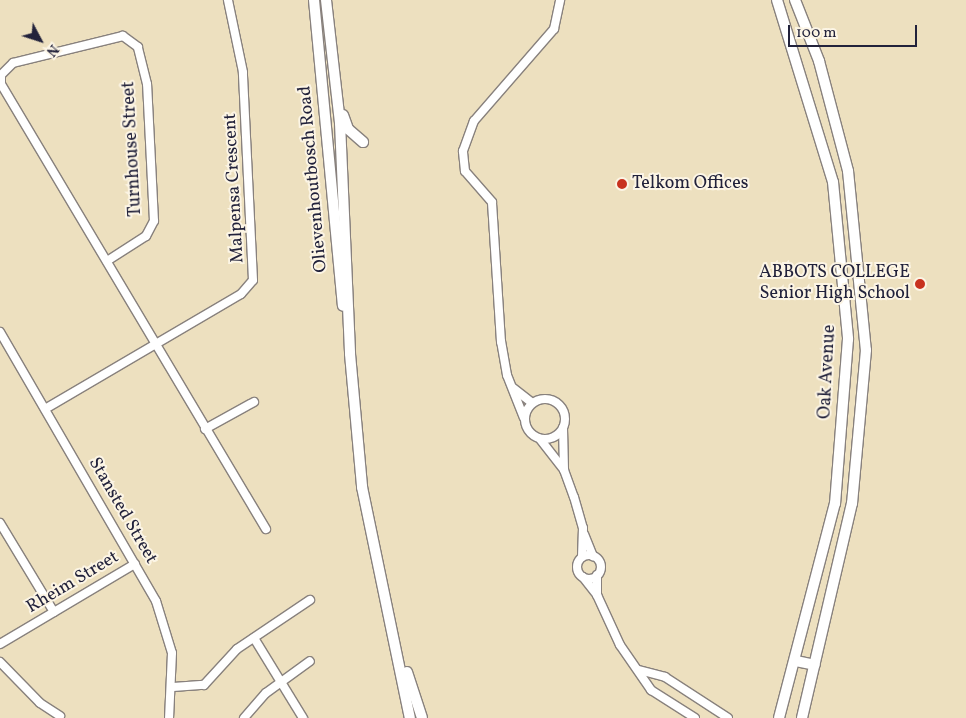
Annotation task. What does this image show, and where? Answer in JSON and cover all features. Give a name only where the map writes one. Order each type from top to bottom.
[{"type":"street","name":"Malpensa Crescent","points":[[45,409],[241,294],[254,274],[243,72],[228,0]]},
{"type":"street","name":"Olievenhoutbosch Road","points":[[314,0],[338,272],[350,354]]},
{"type":"street","name":"Olievenhoutbosch Road","points":[[326,0],[333,50],[341,143],[350,354],[362,487],[395,638],[410,718]]},
{"type":"street","points":[[560,0],[554,29],[474,121],[463,151],[465,171],[492,202],[501,342],[513,388],[529,432],[540,439],[564,470]]},
{"type":"street","name":"Oak Avenue","points":[[777,0],[833,182],[848,339],[835,503],[796,661],[779,718]]},
{"type":"street","name":"Oak Avenue","points":[[795,0],[819,62],[848,171],[858,232],[866,350],[852,503],[802,718]]},
{"type":"street","name":"Turnhouse Street","points":[[107,262],[146,236],[154,221],[147,84],[138,46],[123,36],[13,63],[2,76],[11,102],[266,529]]},
{"type":"street","points":[[333,50],[346,126],[363,142]]},
{"type":"street","points":[[338,272],[334,148],[341,143]]},
{"type":"street","name":"Stansted Street","points":[[0,332],[135,564],[166,628],[173,687],[170,718]]},
{"type":"street","points":[[513,388],[532,403]]},
{"type":"street","points":[[524,418],[532,403],[544,399],[557,403],[564,415],[564,470],[583,532],[593,556],[600,564],[597,575],[597,596]]},
{"type":"street","points":[[205,429],[254,402]]},
{"type":"street","points":[[540,439],[552,438],[563,428]]},
{"type":"street","points":[[0,523],[54,612]]},
{"type":"street","points":[[583,532],[582,557],[577,567],[597,596],[612,631],[658,696],[695,718]]},
{"type":"street","points":[[582,557],[593,556]]},
{"type":"street","name":"Rheim Street","points":[[0,644],[135,564]]},
{"type":"street","points":[[583,577],[597,575]]},
{"type":"street","points":[[173,687],[204,685],[237,649],[310,600]]},
{"type":"street","points":[[254,638],[303,718]]},
{"type":"street","name":"Olievenhoutbosch Road","points":[[395,638],[422,718]]},
{"type":"street","points":[[244,718],[281,682],[310,661]]},
{"type":"street","points":[[796,661],[815,665]]},
{"type":"street","points":[[0,662],[40,703],[60,716]]},
{"type":"street","points":[[639,670],[665,677],[728,718]]},
{"type":"place","name":"Telkom Offices","points":[[622,184]]},
{"type":"place","name":"ABBOTS COLLEGE Senior High School","points":[[920,284]]}]
